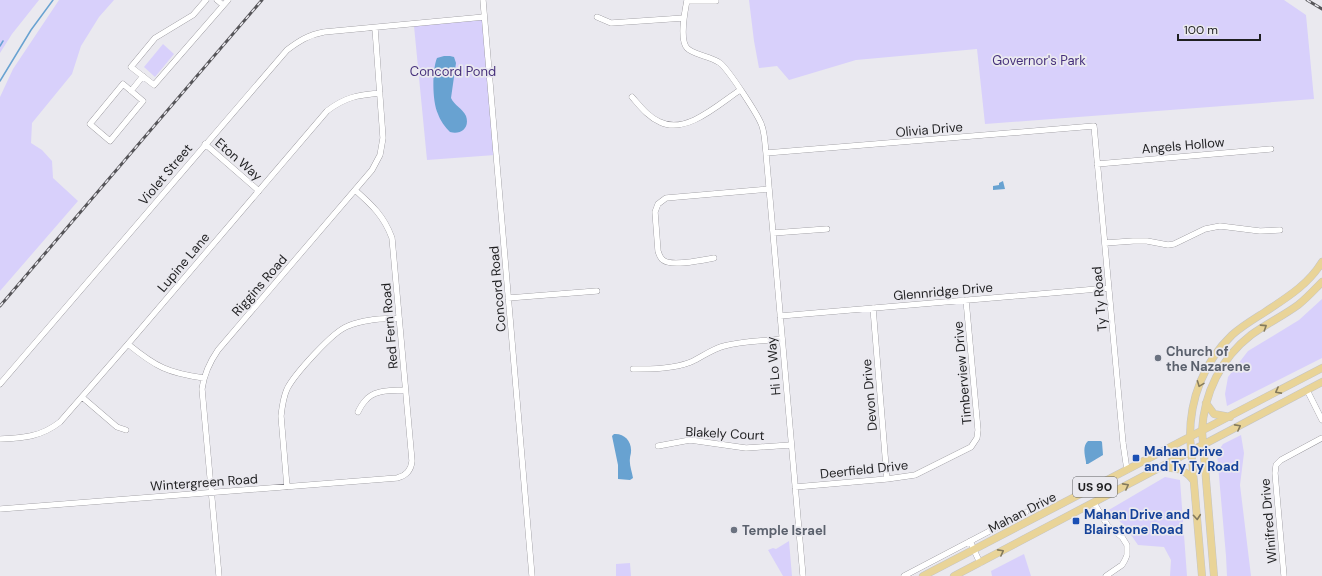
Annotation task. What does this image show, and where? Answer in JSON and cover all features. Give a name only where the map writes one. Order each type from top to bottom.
[{"type":"main road","points":[[1202,576],[1190,437],[1192,412],[1198,388],[1204,373],[1219,350],[1238,331],[1303,285],[1322,262]]},
{"type":"main road","points":[[1214,576],[1202,431],[1209,391],[1225,362],[1235,350],[1251,335],[1297,306],[1322,282]]},
{"type":"main road","points":[[1303,285],[1312,292]]},
{"type":"main road","points":[[1219,350],[1225,362]]},
{"type":"main road","name":"Mahan Drive","points":[[924,576],[1322,368]]},
{"type":"main road","name":"Mahan Drive","points":[[954,576],[1322,382]]},
{"type":"main road","points":[[1206,403],[1214,414],[1230,417]]},
{"type":"main road","points":[[1158,468],[1179,468],[1190,475],[1194,480]]},
{"type":"street","points":[[206,0],[193,15],[155,38],[131,67],[154,85],[228,0]]},
{"type":"street","points":[[217,0],[223,5]]},
{"type":"street","name":"Concord Road","points":[[483,0],[532,576]]},
{"type":"street","points":[[597,17],[611,23],[684,18],[687,1],[716,1]]},
{"type":"street","name":"Violet Street","points":[[0,384],[287,50],[312,35],[324,32],[484,18]]},
{"type":"street","name":"Hi Lo Way","points":[[684,18],[683,37],[687,49],[719,62],[728,72],[762,126],[766,153],[803,576]]},
{"type":"street","name":"Riggins Road","points":[[219,576],[202,389],[204,378],[208,366],[218,350],[372,170],[380,155],[383,138],[374,28]]},
{"type":"street","points":[[131,91],[143,76]]},
{"type":"street","points":[[123,84],[131,91],[143,101],[110,140],[90,124],[123,84]]},
{"type":"street","points":[[632,97],[652,118],[659,122],[673,126],[689,123],[740,90]]},
{"type":"street","name":"Lupine Lane","points":[[0,439],[32,436],[49,430],[60,422],[323,116],[336,104],[351,97],[380,93]]},
{"type":"street","name":"Olivia Drive","points":[[766,153],[1094,126]]},
{"type":"street","name":"Ty Ty Road","points":[[1094,126],[1122,435],[1127,470]]},
{"type":"street","name":"Eton Way","points":[[205,144],[259,190]]},
{"type":"street","name":"Angels Hollow","points":[[1097,164],[1271,149]]},
{"type":"street","points":[[714,258],[674,263],[663,260],[660,257],[657,243],[655,212],[658,204],[666,198],[769,189]]},
{"type":"street","name":"Red Fern Road","points":[[354,190],[376,210],[388,226],[394,246],[412,461],[408,473]]},
{"type":"street","points":[[1105,243],[1147,241],[1168,245],[1174,244],[1205,229],[1220,226],[1260,231],[1280,230]]},
{"type":"street","points":[[773,233],[827,229]]},
{"type":"street","name":"Glennridge Drive","points":[[780,316],[1109,288]]},
{"type":"street","points":[[508,298],[597,291]]},
{"type":"street","name":"Timberview Drive","points":[[966,300],[978,430],[977,438],[974,444]]},
{"type":"street","name":"Devon Drive","points":[[873,308],[887,479]]},
{"type":"street","points":[[287,487],[281,416],[284,397],[293,379],[328,339],[341,329],[356,323],[399,318]]},
{"type":"street","points":[[633,369],[674,366],[689,362],[723,346],[782,339]]},
{"type":"street","points":[[128,344],[146,359],[169,372],[204,378]]},
{"type":"street","points":[[358,412],[366,400],[373,394],[382,391],[405,390]]},
{"type":"street","points":[[1307,390],[1322,420]]},
{"type":"street","points":[[82,397],[117,427],[126,430]]},
{"type":"street","name":"Winifred Drive","points":[[1284,576],[1275,472],[1276,465],[1281,460],[1322,438]]},
{"type":"street","name":"Blakely Court","points":[[658,446],[690,440],[746,448],[791,445]]},
{"type":"street","name":"Deerfield Drive","points":[[795,487],[915,475],[964,451],[974,444]]},
{"type":"street","name":"Wintergreen Road","points":[[0,509],[397,478],[403,477],[408,473]]},
{"type":"street","points":[[1094,503],[1108,526],[1122,536],[1127,545],[1127,556],[1122,565],[1106,576]]},
{"type":"street","points":[[904,576],[1026,512]]},
{"type":"street","points":[[970,541],[980,562]]},
{"type":"street","points":[[915,570],[918,576]]},
{"type":"green space","points":[[0,0],[39,0],[12,34],[0,53]]},
{"type":"green space","points":[[59,0],[114,0],[99,17],[81,46],[72,74],[32,123],[31,143],[42,150],[52,161],[53,178],[78,201],[0,291],[0,97],[13,69]]},
{"type":"green space","name":"Governor's Park","points":[[749,0],[1284,0],[1306,15],[1314,99],[985,124],[977,49],[856,60],[789,80],[777,66],[759,68]]},
{"type":"green space","name":"Concord Pond","points":[[483,19],[495,155],[427,160],[414,26]]},
{"type":"green space","points":[[163,44],[174,54],[155,77],[144,67]]},
{"type":"green space","points":[[1322,299],[1322,358],[1227,406],[1225,394],[1228,377],[1248,351],[1299,320]]},
{"type":"green space","points":[[1241,435],[1244,453],[1240,485],[1251,576],[1227,576],[1217,453],[1223,444]]},
{"type":"green space","points":[[1165,477],[1180,480],[1187,576],[1170,576],[1171,560],[1164,547],[1138,545],[1124,525],[1107,511]]},
{"type":"green space","points":[[789,541],[792,576],[783,576],[768,550],[773,548],[776,549]]},
{"type":"green space","points":[[1024,554],[1031,576],[992,576],[991,571]]},
{"type":"green space","points":[[630,563],[631,576],[616,576],[616,564]]},
{"type":"water","points":[[444,56],[454,57],[456,63],[451,98],[465,114],[467,120],[464,130],[454,133],[450,132],[441,121],[436,108],[433,86],[435,63],[437,58]]},
{"type":"water","points":[[1003,181],[1005,189],[993,190],[993,186],[999,185],[999,183]]},
{"type":"water","points":[[614,434],[624,436],[629,441],[631,448],[630,463],[633,478],[630,480],[618,479],[618,465],[612,436]]},
{"type":"water","points":[[1088,441],[1101,441],[1103,455],[1086,464],[1084,448]]},
{"type":"waterway","points":[[0,81],[31,30],[53,0]]},
{"type":"waterway","points":[[0,46],[3,41]]},
{"type":"railway","points":[[0,306],[262,0]]},
{"type":"railway","points":[[1307,0],[1322,9]]},
{"type":"place","name":"Church of the Nazarene","points":[[1158,358]]},
{"type":"place","name":"Mahan Drive and Ty Ty Road","points":[[1136,458]]},
{"type":"place","name":"Mahan Drive and Blairstone Road","points":[[1076,521]]},
{"type":"place","name":"Temple Israel","points":[[734,530]]}]
